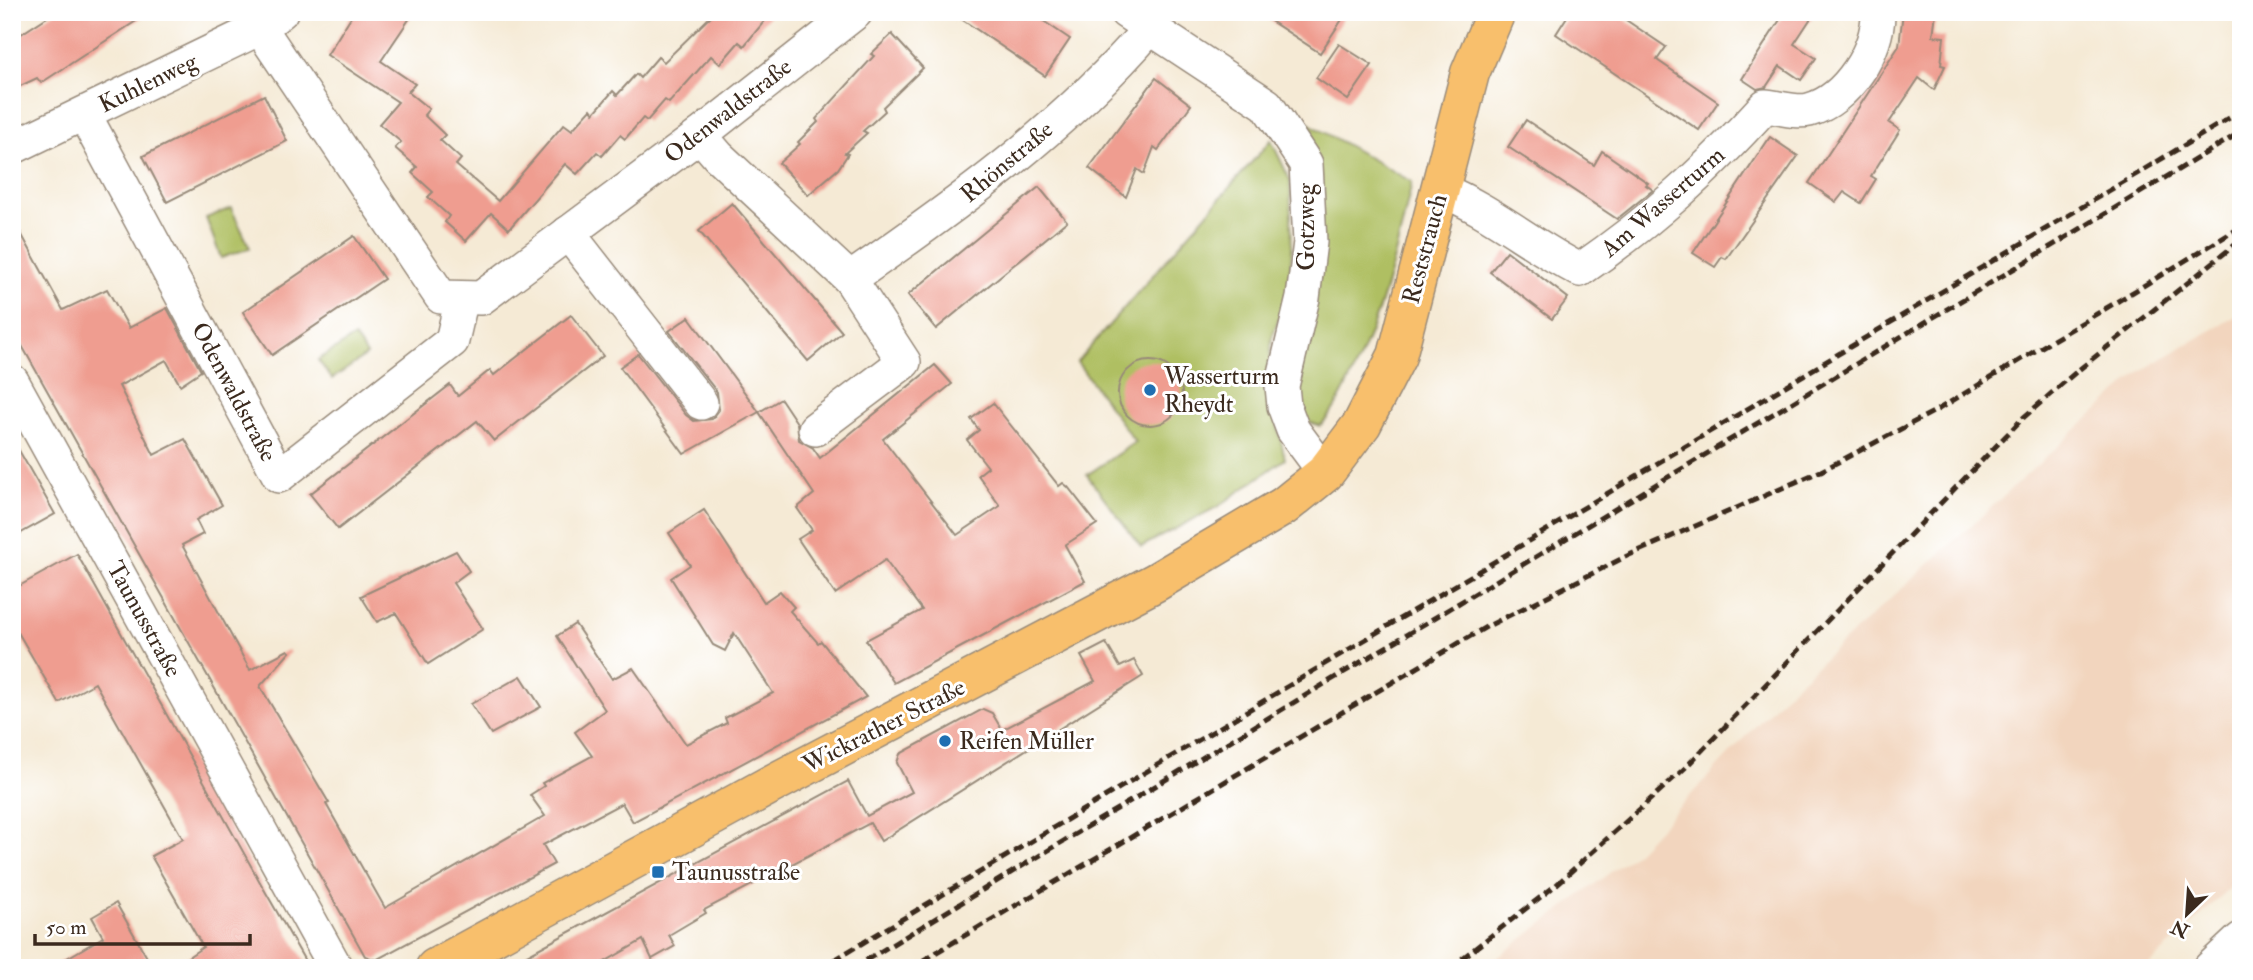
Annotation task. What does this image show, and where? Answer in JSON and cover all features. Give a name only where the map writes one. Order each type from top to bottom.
[{"type":"main road","name":"Reststrauch","points":[[1325,472],[1362,424],[1397,356],[1470,73],[1496,12]]},
{"type":"main road","name":"Wickrather Straße","points":[[435,968],[772,784],[1156,582],[1284,506],[1325,472]]},
{"type":"street","name":"Odenwaldstraße","points":[[84,114],[279,476],[452,341],[462,298],[481,298],[700,135],[856,12]]},
{"type":"street","name":"Am Wasserturm","points":[[1441,190],[1470,202],[1550,255],[1580,270],[1630,236],[1706,170],[1765,106],[1808,110],[1841,93],[1868,55],[1878,12]]},
{"type":"street","points":[[271,20],[441,296],[462,298]]},
{"type":"street","name":"Kuhlenweg","points":[[12,148],[271,20]]},
{"type":"street","name":"Rhönstraße","points":[[850,279],[960,203],[1061,116],[1126,57],[1138,20]]},
{"type":"street","name":"Gotzweg","points":[[1138,20],[1267,105],[1306,164],[1310,242],[1303,298],[1282,386],[1284,407],[1293,430],[1325,472]]},
{"type":"street","points":[[700,135],[718,156],[850,279],[904,362],[815,429]]},
{"type":"street","points":[[568,233],[701,403]]},
{"type":"street","name":"Taunusstraße","points":[[12,381],[336,968]]},
{"type":"street","points":[[2210,968],[2241,939]]},
{"type":"shaded area","points":[[2241,313],[2241,877],[2146,968],[1484,968],[1636,853],[1789,691],[2141,371]]},
{"type":"green space","points":[[1283,109],[1412,182],[1394,258],[1370,333],[1340,399],[1320,426],[1306,421],[1294,396],[1311,304]]},
{"type":"green space","points":[[1271,140],[1290,180],[1292,248],[1288,294],[1272,337],[1268,383],[1285,459],[1219,506],[1141,547],[1087,475],[1135,442],[1077,362]]},
{"type":"green space","points":[[231,208],[250,248],[221,258],[206,218]]},
{"type":"green space","points":[[354,337],[367,355],[332,379],[318,360]]},
{"type":"building","points":[[55,12],[150,12],[41,83],[37,78],[12,90],[12,40]]},
{"type":"building","points":[[354,12],[414,12],[381,61],[415,84],[408,92],[429,109],[424,115],[445,135],[440,140],[461,159],[456,165],[498,201],[564,124],[572,130],[591,109],[594,113],[613,91],[617,95],[636,74],[640,78],[658,57],[664,62],[715,12],[772,12],[744,46],[739,42],[720,64],[711,56],[669,103],[665,100],[647,121],[643,118],[625,139],[620,135],[602,156],[597,152],[577,174],[565,164],[509,229],[491,213],[466,241],[445,222],[449,216],[428,197],[433,192],[412,173],[417,167],[395,148],[401,142],[379,124],[398,102],[327,55]]},
{"type":"building","points":[[951,12],[1030,12],[1070,39],[1045,76]]},
{"type":"building","points":[[1257,12],[1347,12],[1320,53]]},
{"type":"building","points":[[1570,12],[1614,12],[1666,47],[1657,60],[1718,102],[1699,130],[1556,34]]},
{"type":"building","points":[[1785,12],[1815,12],[1794,44],[1816,58],[1801,80],[1780,66],[1766,87],[1757,89],[1742,79]]},
{"type":"building","points":[[1903,12],[1936,12],[1933,36],[1944,37],[1941,65],[1945,66],[1934,90],[1919,78],[1889,123],[1900,130],[1871,176],[1876,179],[1861,203],[1844,192],[1836,202],[1809,183],[1899,46]]},
{"type":"building","points":[[892,34],[923,68],[883,107],[885,111],[863,131],[867,133],[845,153],[848,154],[838,169],[808,195],[779,163],[800,144],[798,142],[818,122],[816,119],[874,56],[871,54]]},
{"type":"building","points":[[1339,44],[1372,65],[1348,100],[1316,78]]},
{"type":"building","points":[[1156,78],[1191,105],[1158,150],[1154,147],[1144,174],[1137,169],[1126,197],[1089,168]]},
{"type":"building","points":[[264,95],[287,141],[167,202],[143,156]]},
{"type":"building","points":[[1526,120],[1594,165],[1602,151],[1648,183],[1646,185],[1653,190],[1617,219],[1508,147]]},
{"type":"building","points":[[1770,137],[1798,156],[1726,259],[1722,257],[1715,267],[1693,253]]},
{"type":"building","points":[[1039,187],[1067,221],[936,329],[908,295]]},
{"type":"building","points":[[732,203],[842,332],[808,361],[699,231]]},
{"type":"building","points":[[12,217],[63,310],[107,289],[129,328],[167,308],[201,371],[180,385],[166,360],[119,386],[154,455],[185,439],[222,505],[196,520],[203,534],[182,545],[250,670],[288,650],[290,652],[260,686],[329,803],[326,804],[385,908],[545,816],[530,795],[544,786],[542,783],[592,756],[575,732],[605,710],[557,636],[575,624],[612,679],[633,668],[686,744],[727,723],[725,718],[773,693],[734,633],[725,651],[713,645],[671,578],[690,565],[669,533],[704,510],[764,602],[780,591],[794,607],[790,611],[818,643],[821,641],[866,697],[633,822],[622,803],[543,845],[554,864],[376,960],[365,956],[12,328]]},
{"type":"building","points":[[354,236],[384,279],[272,355],[243,312]]},
{"type":"building","points":[[1507,251],[1568,298],[1552,319],[1490,272]]},
{"type":"building","points":[[571,315],[603,356],[494,441],[477,421],[338,529],[310,494],[450,385],[458,396],[490,370],[494,375]]},
{"type":"building","points":[[689,317],[759,412],[684,454],[620,367],[638,354],[686,415],[694,421],[712,419],[719,410],[717,392],[669,331]]},
{"type":"building","name":"Wasserturm Rheydt","points":[[1144,361],[1156,361],[1173,370],[1180,381],[1180,405],[1173,416],[1156,425],[1144,425],[1132,420],[1123,411],[1118,399],[1118,387],[1123,375],[1132,366]]},
{"type":"building","points":[[935,365],[952,384],[883,439],[957,535],[1000,506],[978,475],[988,467],[967,440],[979,430],[971,419],[993,403],[1059,486],[1063,483],[1068,487],[1097,524],[1065,545],[1085,581],[894,683],[866,640],[922,610],[885,560],[835,594],[798,539],[812,530],[797,508],[814,494],[759,412],[781,399],[797,423],[799,440],[813,448],[820,458]]},
{"type":"building","points":[[12,438],[55,514],[12,538]]},
{"type":"building","points":[[456,551],[469,571],[453,583],[483,629],[428,664],[396,613],[377,622],[361,596]]},
{"type":"building","points":[[77,554],[309,968],[172,968],[203,947],[151,856],[183,839],[95,683],[59,703],[12,622],[12,590]]},
{"type":"building","points":[[1106,643],[1120,667],[1134,660],[1143,676],[881,841],[870,823],[704,910],[706,913],[669,935],[675,946],[652,959],[643,940],[594,968],[503,968],[848,781],[867,816],[912,792],[897,763],[900,754],[983,709],[992,713],[1002,730],[1095,681],[1081,656]]},
{"type":"building","points":[[521,676],[541,707],[491,734],[471,704]]},
{"type":"building","points":[[116,903],[153,968],[50,968],[103,937],[92,917]]},
{"type":"railway","points":[[821,968],[2241,111]]},
{"type":"railway","points":[[853,968],[2241,132]]},
{"type":"railway","points":[[910,968],[1486,627],[1627,556],[1821,471],[1937,410],[2241,227]]},
{"type":"railway","points":[[1450,968],[1556,885],[1685,768],[2023,418],[2076,372],[2241,240]]},
{"type":"place","name":"Wasserturm Rheydt","points":[[1150,390]]},
{"type":"place","name":"Reifen Müller","points":[[945,741]]},
{"type":"place","name":"Taunusstraße","points":[[658,872]]}]
